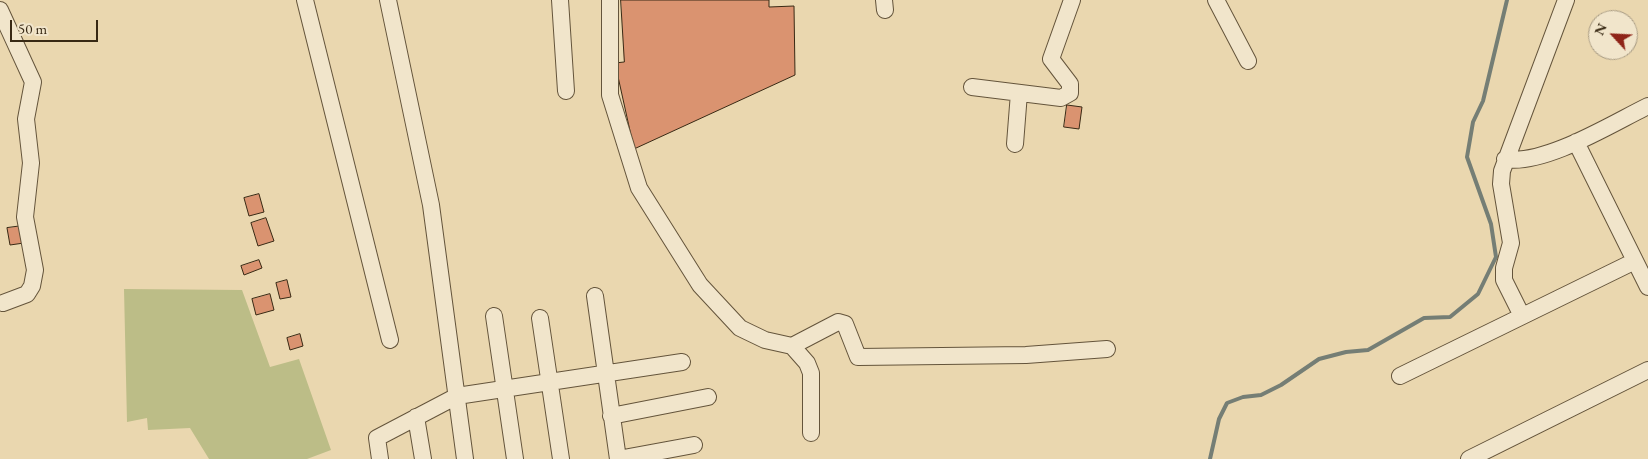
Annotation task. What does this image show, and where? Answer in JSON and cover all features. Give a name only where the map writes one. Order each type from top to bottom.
[{"type":"street","points":[[305,0],[390,340]]},
{"type":"street","points":[[388,0],[431,205],[465,459]]},
{"type":"street","points":[[560,0],[566,91]]},
{"type":"street","points":[[610,0],[610,95],[639,188],[700,284],[740,328],[765,340],[792,346],[807,362],[811,374],[811,433]]},
{"type":"street","points":[[972,87],[1061,98],[1070,93],[1070,84],[1051,60],[1072,0]]},
{"type":"street","points":[[1216,0],[1248,61]]},
{"type":"street","points":[[1522,316],[1504,280],[1504,268],[1511,243],[1501,184],[1505,159],[1566,0]]},
{"type":"street","points":[[0,10],[33,82],[26,119],[31,163],[25,217],[35,270],[32,286],[27,294],[3,303]]},
{"type":"street","points":[[1015,144],[1019,93]]},
{"type":"street","points":[[1505,159],[1530,159],[1576,142],[1648,106]]},
{"type":"street","points":[[1576,142],[1648,287]]},
{"type":"street","points":[[1400,376],[1635,261]]},
{"type":"street","points":[[595,296],[618,459],[694,445]]},
{"type":"street","points":[[494,316],[515,459]]},
{"type":"street","points":[[540,318],[561,459]]},
{"type":"street","points":[[792,346],[838,322],[845,324],[858,357],[1026,355],[1106,349]]},
{"type":"street","points":[[380,459],[377,438],[457,396],[682,362]]},
{"type":"street","points":[[1469,459],[1648,370]]},
{"type":"street","points":[[611,416],[708,397]]},
{"type":"street","points":[[416,418],[423,459]]},
{"type":"green space","points":[[124,289],[242,290],[270,367],[299,359],[331,450],[307,459],[209,459],[190,428],[148,430],[147,418],[127,422]]},
{"type":"building","points":[[621,0],[769,0],[769,7],[794,6],[795,75],[634,149],[615,63],[624,62]]},
{"type":"building","points":[[1067,105],[1082,107],[1079,129],[1064,127]]},
{"type":"building","points":[[259,194],[264,212],[249,216],[244,198]]},
{"type":"building","points":[[266,218],[274,241],[258,246],[251,223]]},
{"type":"building","points":[[22,226],[24,243],[10,245],[7,228]]},
{"type":"building","points":[[259,260],[262,268],[244,275],[241,266]]},
{"type":"building","points":[[287,280],[291,297],[280,299],[276,283]]},
{"type":"building","points":[[270,294],[274,310],[256,315],[252,299]]},
{"type":"building","points":[[300,334],[303,346],[290,350],[287,338]]},
{"type":"waterway","points":[[1210,459],[1219,419],[1227,403],[1243,397],[1261,395],[1281,385],[1319,359],[1346,352],[1368,350],[1424,318],[1450,317],[1478,294],[1496,257],[1491,224],[1467,157],[1473,122],[1483,101],[1507,0]]}]
